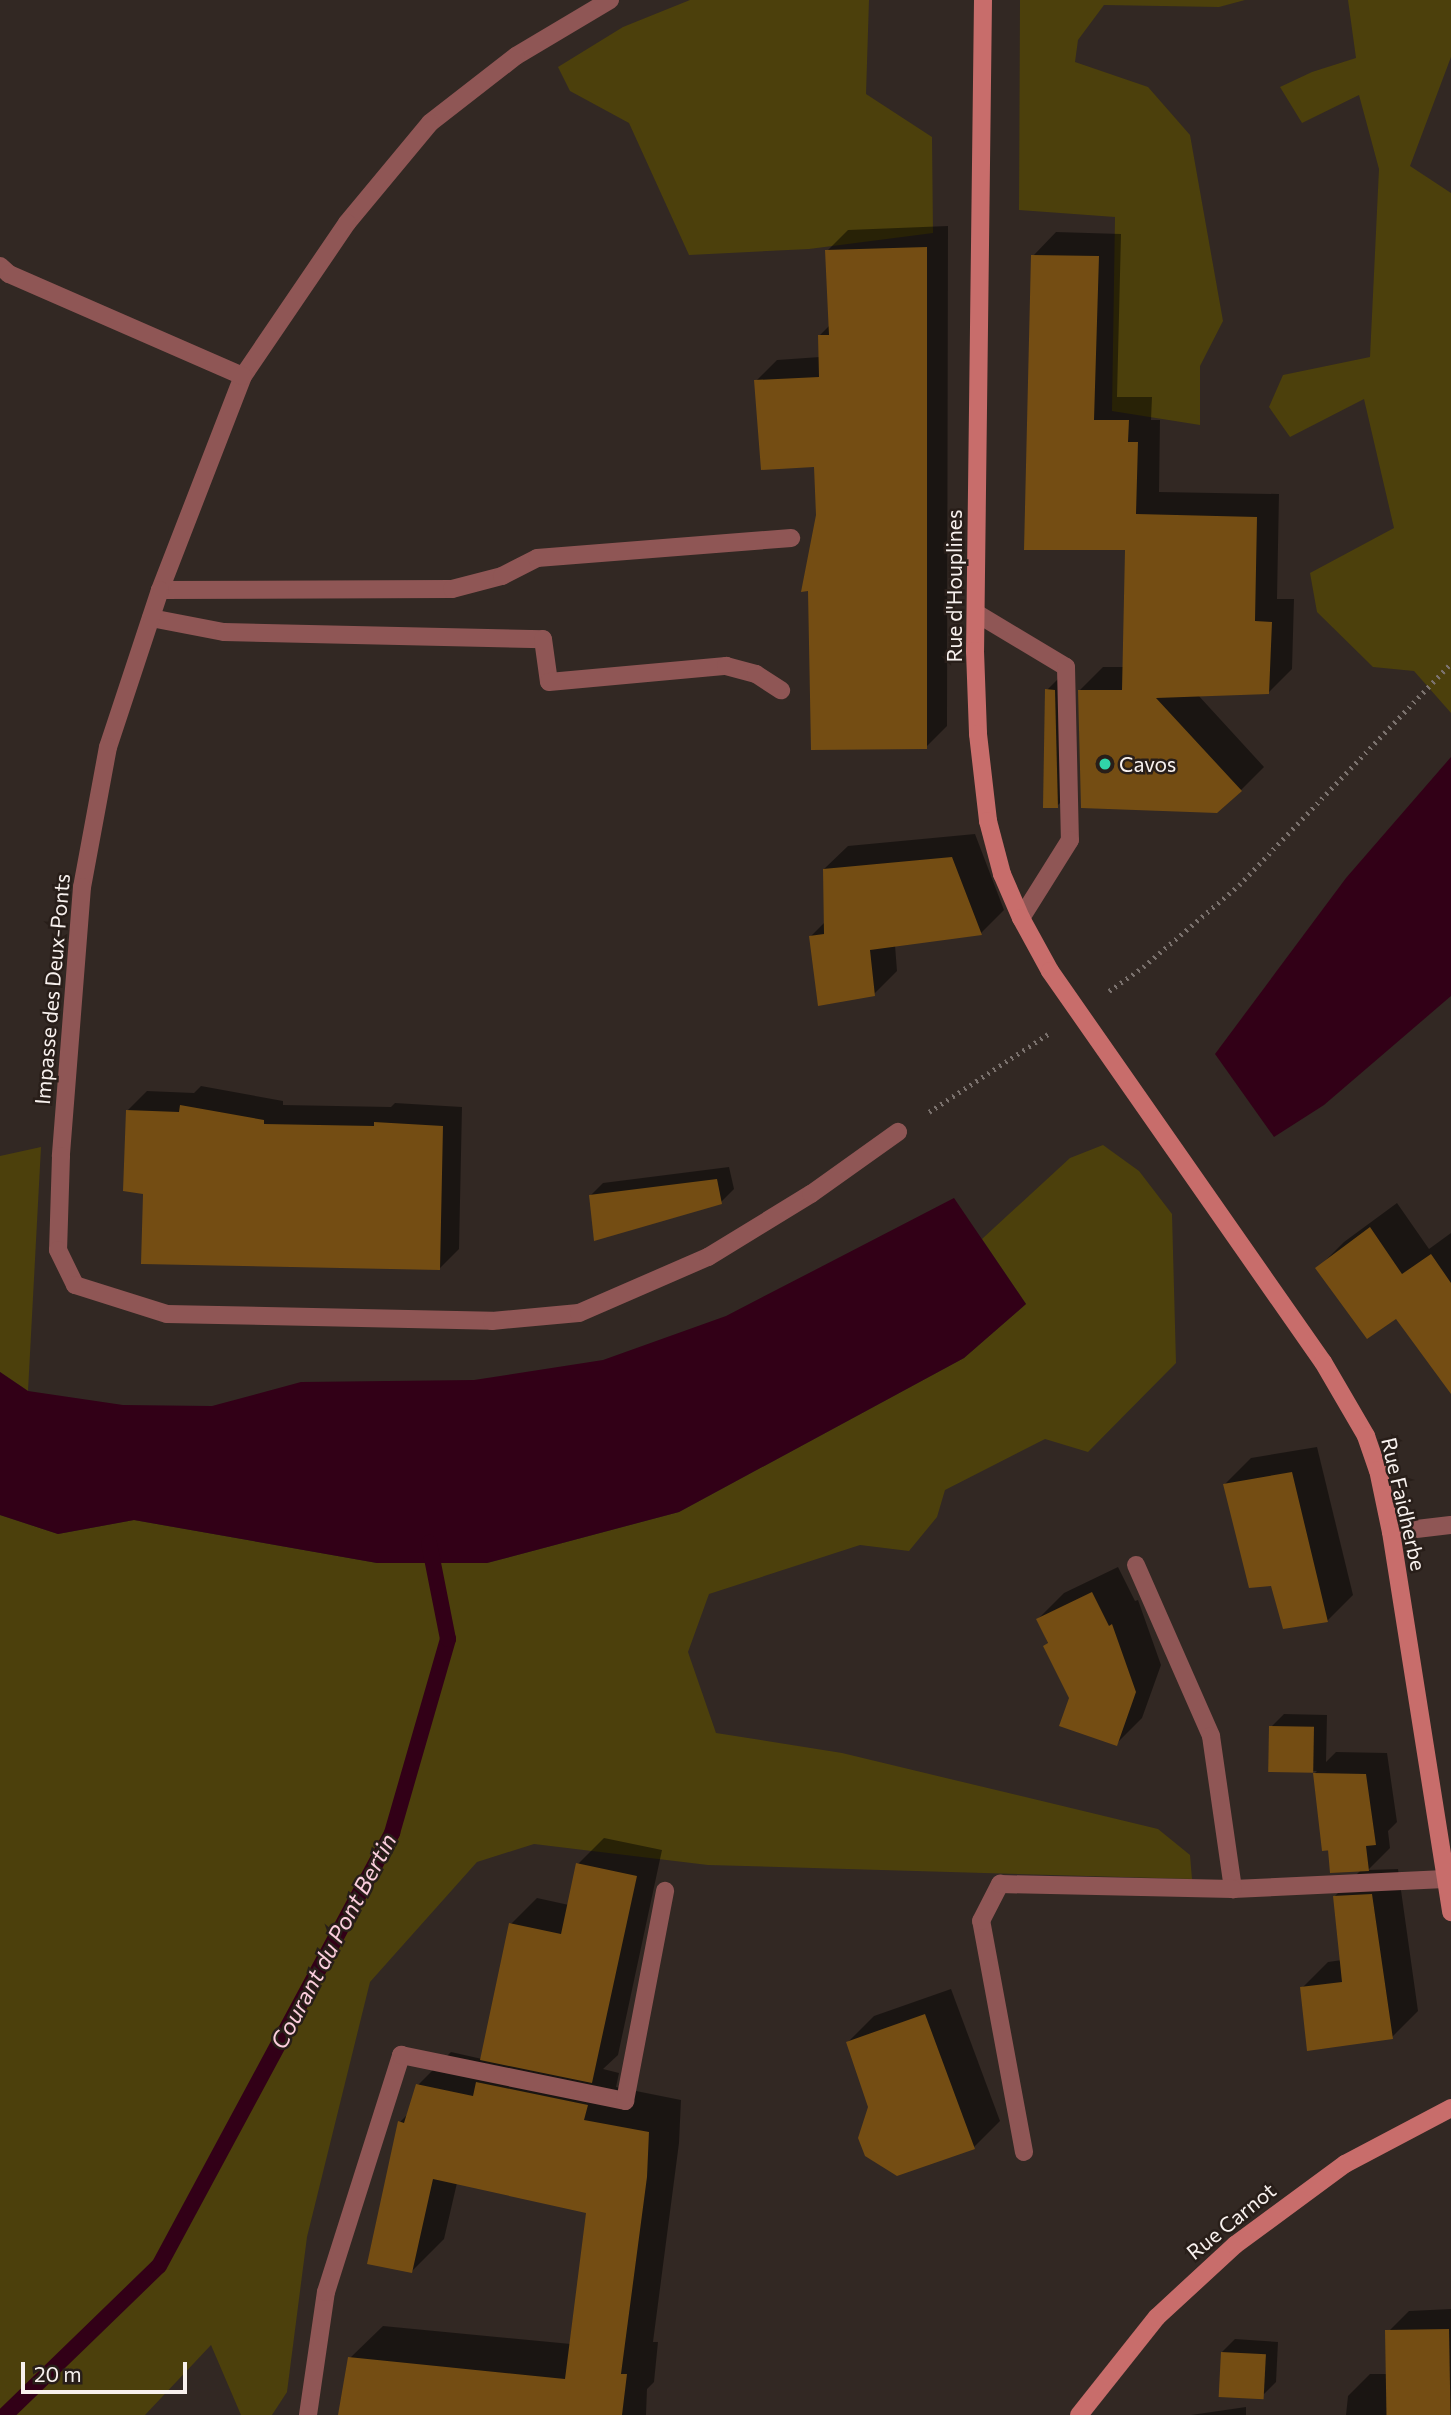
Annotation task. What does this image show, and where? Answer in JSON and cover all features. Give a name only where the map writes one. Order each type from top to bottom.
[{"type":"street","name":"Impasse des Deux-Ponts","points":[[610,0],[516,56],[430,124],[347,223],[243,376],[160,590],[108,747],[82,887],[61,1156],[58,1250],[75,1285],[167,1314],[492,1321],[579,1312],[708,1257],[811,1194],[898,1132]]},
{"type":"street","name":"Rue d'Houplines","points":[[983,0],[976,613],[978,734],[988,821],[1002,874],[1021,918],[1050,971],[1156,1125]]},
{"type":"street","points":[[0,266],[9,274],[243,376]]},
{"type":"street","points":[[160,590],[452,589],[502,576],[537,558],[791,538]]},
{"type":"street","points":[[976,613],[1066,667],[1070,840],[1021,918]]},
{"type":"street","points":[[151,618],[224,632],[543,639],[549,682],[726,666],[756,674],[781,690]]},
{"type":"street","name":"Rue Faidherbe","points":[[1156,1125],[1347,1399],[1366,1436],[1378,1470],[1391,1532],[1451,1912]]},
{"type":"street","points":[[1391,1532],[1451,1525]]},
{"type":"street","points":[[1136,1565],[1211,1736],[1233,1889]]},
{"type":"street","points":[[1024,2152],[981,1922],[1000,1884],[1233,1889],[1446,1879]]},
{"type":"street","points":[[309,2415],[326,2292],[401,2055],[625,2101],[665,1891]]},
{"type":"street","name":"Rue Carnot","points":[[1079,2415],[1157,2317],[1253,2230],[1345,2164],[1451,2108]]},
{"type":"path","points":[[1143,967],[1239,885],[1451,663]]},
{"type":"path","points":[[898,1132],[1019,1054]]},
{"type":"shaded area","points":[[690,0],[869,0],[866,94],[932,137],[933,233],[809,249],[689,255],[629,123],[570,91],[558,67],[623,27]]},
{"type":"shaded area","points":[[1020,0],[1245,0],[1219,7],[1104,5],[1078,40],[1075,62],[1148,87],[1190,135],[1223,321],[1200,366],[1200,425],[1112,411],[1115,217],[1019,210]]},
{"type":"shaded area","points":[[1348,0],[1451,0],[1451,57],[1410,166],[1451,193],[1451,713],[1414,671],[1373,667],[1317,612],[1310,573],[1394,528],[1364,399],[1290,437],[1269,407],[1283,375],[1370,357],[1379,169],[1359,95],[1302,123],[1280,87],[1312,72],[1356,58]]},
{"type":"shaded area","points":[[1451,757],[1451,996],[1324,1105],[1274,1137],[1215,1054],[1346,878]]},
{"type":"shaded area","points":[[1103,1145],[1139,1171],[1172,1214],[1176,1363],[1088,1452],[1045,1439],[945,1490],[937,1517],[909,1551],[860,1545],[709,1594],[688,1652],[716,1733],[842,1753],[1158,1829],[1190,1855],[1192,1879],[708,1865],[534,1844],[477,1862],[370,1982],[307,2237],[287,2392],[272,2415],[241,2415],[211,2345],[145,2415],[0,2415],[0,1515],[58,1534],[134,1520],[377,1563],[487,1563],[679,1512],[964,1358],[1026,1304],[982,1239],[1070,1158]]},
{"type":"shaded area","points":[[41,1147],[28,1391],[0,1372],[0,1156]]},
{"type":"shaded area","points":[[954,1198],[1026,1304],[964,1358],[679,1512],[487,1563],[377,1563],[134,1520],[58,1534],[0,1515],[0,1372],[28,1391],[123,1405],[212,1406],[301,1382],[474,1380],[603,1360],[726,1316]]},
{"type":"building","points":[[927,247],[927,749],[811,750],[808,591],[801,592],[816,515],[814,467],[761,470],[754,380],[819,377],[818,335],[829,335],[825,250]]},
{"type":"building","points":[[1031,255],[1099,256],[1094,420],[1129,420],[1128,442],[1138,442],[1136,514],[1257,517],[1255,621],[1272,622],[1269,694],[1156,698],[1242,791],[1217,813],[1081,808],[1078,690],[1122,690],[1125,550],[1024,550]]},
{"type":"building","points":[[1045,689],[1055,690],[1058,808],[1043,808]]},
{"type":"building","points":[[952,857],[982,935],[870,950],[875,996],[818,1006],[809,936],[824,934],[823,869]]},
{"type":"building","points":[[180,1105],[264,1120],[264,1124],[374,1126],[374,1122],[443,1126],[440,1270],[141,1264],[143,1194],[123,1191],[126,1110],[179,1112]]},
{"type":"building","points":[[717,1179],[722,1204],[594,1241],[589,1195]]},
{"type":"building","points":[[1370,1227],[1402,1274],[1431,1254],[1451,1283],[1451,1394],[1396,1319],[1367,1339],[1315,1268]]},
{"type":"building","points":[[1292,1472],[1328,1622],[1283,1629],[1271,1586],[1249,1588],[1223,1484]]},
{"type":"building","points":[[1092,1592],[1109,1626],[1112,1624],[1136,1692],[1117,1746],[1059,1726],[1069,1698],[1043,1646],[1048,1643],[1036,1619]]},
{"type":"building","points":[[1269,1726],[1314,1727],[1313,1773],[1268,1772]]},
{"type":"building","points":[[1313,1773],[1366,1774],[1376,1845],[1366,1846],[1369,1871],[1330,1873],[1328,1850],[1322,1851]]},
{"type":"building","points":[[576,1863],[637,1876],[592,2083],[480,2060],[509,1923],[561,1934]]},
{"type":"building","points":[[1372,1894],[1393,2039],[1307,2051],[1300,1987],[1342,1982],[1333,1896]]},
{"type":"building","points":[[925,2014],[975,2149],[897,2176],[865,2156],[858,2138],[868,2107],[846,2042]]},
{"type":"building","points":[[476,2082],[588,2105],[584,2120],[649,2132],[647,2177],[621,2374],[627,2374],[622,2415],[338,2415],[348,2357],[565,2379],[586,2213],[433,2179],[412,2273],[367,2264],[398,2121],[404,2123],[416,2084],[473,2096]]},
{"type":"building","points":[[1449,2329],[1451,2415],[1386,2415],[1385,2330]]},
{"type":"building","points":[[1221,2352],[1266,2354],[1264,2399],[1219,2397]]},
{"type":"waterway","name":"Courant du Pont Bertin","points":[[5,2415],[159,2266],[392,1833],[448,1639],[429,1543]]},
{"type":"place","name":"Cavos","points":[[1105,764]]}]
